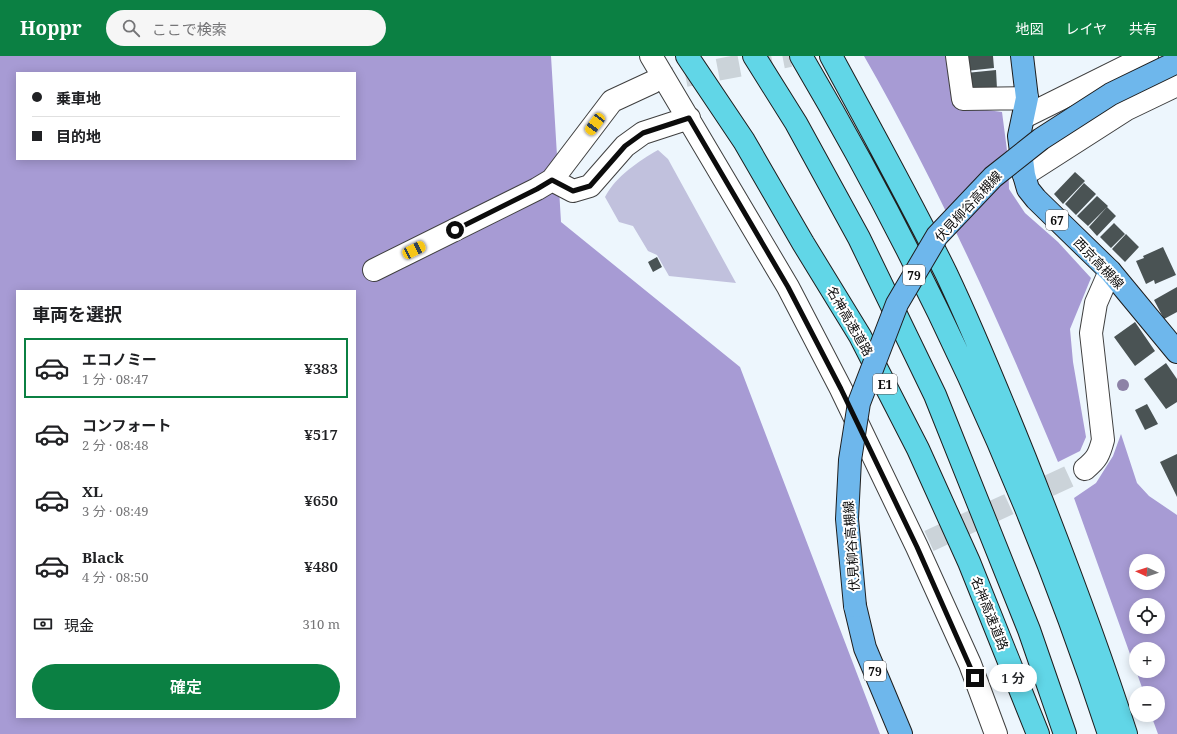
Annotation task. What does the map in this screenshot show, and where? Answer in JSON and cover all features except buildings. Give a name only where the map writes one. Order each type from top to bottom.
[{"type":"highway","name":"名神高速道路","points":[[687,56],[744,141],[803,243],[860,336],[918,449],[970,562],[1038,734]]},
{"type":"highway","points":[[754,56],[796,123],[859,238],[935,395],[1029,630],[1065,734]]},
{"type":"highway","points":[[801,56],[848,136],[909,253],[981,401],[1039,542],[1090,675],[1109,734]]},
{"type":"highway","points":[[831,56],[879,144],[946,274],[992,376],[1056,535],[1105,669],[1126,734]]},
{"type":"main road","name":"西京高槻線","points":[[1022,56],[1026,107],[1019,136],[1024,175],[1028,189],[1036,199],[1110,271],[1177,352]]},
{"type":"main road","name":"伏見柳谷高槻線","points":[[901,734],[865,648],[855,606],[847,519],[850,460],[859,403],[897,304],[937,236],[992,177],[1041,139],[1112,94],[1177,62]]},
{"type":"street","points":[[652,56],[788,287],[923,544],[996,734]]},
{"type":"street","points":[[957,56],[963,99],[1026,107],[1147,56]]},
{"type":"street","points":[[374,270],[537,189],[552,180],[612,101],[653,82]]},
{"type":"street","points":[[1024,175],[1127,108],[1177,84]]},
{"type":"street","points":[[552,180],[573,191],[590,186],[625,146],[643,133],[689,118]]},
{"type":"street","points":[[1084,469],[1095,461],[1100,452],[1103,440],[1091,332],[1096,303],[1110,271]]},
{"type":"shaded area","points":[[0,56],[551,56],[561,222],[740,367],[880,734],[0,734]]},
{"type":"shaded area","points":[[864,56],[947,56],[957,106],[1002,112],[1008,158],[1009,189],[1025,213],[1058,242],[1091,278],[1070,329],[1073,362],[1086,437],[1080,451],[1058,462],[1014,358],[943,205],[918,155]]},
{"type":"shaded area","points":[[658,150],[668,159],[736,283],[669,276],[657,255],[648,251],[633,226],[619,222],[605,197],[615,182],[628,170]]},
{"type":"shaded area","points":[[1121,434],[1137,483],[1149,496],[1177,515],[1177,734],[1158,734],[1154,722],[1165,722],[1165,686],[1141,686],[1139,678],[1165,678],[1165,642],[1129,642],[1129,651],[1074,498],[1096,483],[1113,456]]},
{"type":"tunnel","points":[[653,82],[790,56]]},
{"type":"tunnel","points":[[929,541],[1085,469]]},
{"type":"route","points":[[455,230],[552,180],[573,191],[590,186],[625,146],[643,133],[689,118],[788,287],[841,389],[917,547],[975,678]]}]
